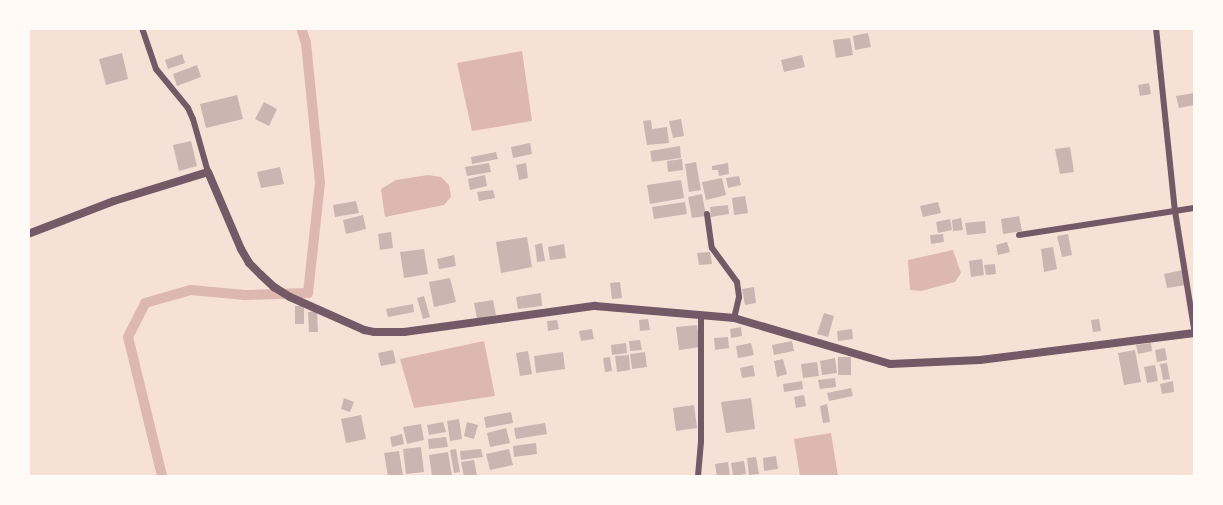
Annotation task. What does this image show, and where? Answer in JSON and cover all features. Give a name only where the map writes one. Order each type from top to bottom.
[{"type":"street","points":[[142,28],[156,69],[188,108],[208,172],[249,263],[274,287],[364,330],[404,332],[595,306],[701,317],[734,318],[890,364],[980,360],[1194,333]]},
{"type":"street","points":[[1156,28],[1175,212],[1194,328]]},
{"type":"street","points":[[28,234],[114,201],[208,172]]},
{"type":"street","points":[[1019,235],[1194,208]]},
{"type":"street","points":[[707,214],[712,248],[737,282],[739,297],[734,318]]},
{"type":"street","points":[[698,477],[701,441],[701,317]]},
{"type":"shaded area","points":[[522,51],[532,121],[472,131],[457,63]]},
{"type":"shaded area","points":[[428,175],[441,177],[449,185],[451,197],[444,205],[385,217],[381,189],[396,180]]},
{"type":"shaded area","points":[[953,250],[961,273],[955,282],[921,291],[910,290],[908,260]]},
{"type":"shaded area","points":[[484,341],[495,396],[414,408],[400,359]]},
{"type":"shaded area","points":[[831,433],[838,476],[800,476],[794,439]]},
{"type":"building","points":[[868,33],[871,47],[855,50],[853,36]]},
{"type":"building","points":[[850,38],[853,55],[836,58],[833,40]]},
{"type":"building","points":[[122,53],[128,79],[106,85],[99,59]]},
{"type":"building","points":[[182,54],[185,63],[168,69],[165,60]]},
{"type":"building","points":[[802,55],[805,67],[784,72],[781,60]]},
{"type":"building","points":[[197,65],[201,77],[177,86],[173,74]]},
{"type":"building","points":[[1149,83],[1151,94],[1140,96],[1138,85]]},
{"type":"building","points":[[1194,93],[1194,105],[1179,108],[1176,96]]},
{"type":"building","points":[[237,95],[243,119],[206,128],[200,104]]},
{"type":"building","points":[[264,102],[277,109],[269,126],[255,119]]},
{"type":"building","points":[[681,119],[684,136],[673,138],[669,121]]},
{"type":"building","points":[[651,120],[652,129],[667,127],[669,143],[647,145],[643,121]]},
{"type":"building","points":[[191,141],[197,166],[179,171],[173,145]]},
{"type":"building","points":[[530,143],[532,154],[513,158],[511,147]]},
{"type":"building","points":[[680,146],[681,158],[652,162],[650,151]]},
{"type":"building","points":[[1070,147],[1074,172],[1060,174],[1055,149]]},
{"type":"building","points":[[496,152],[498,159],[472,164],[471,157]]},
{"type":"building","points":[[682,159],[683,170],[668,172],[667,161]]},
{"type":"building","points":[[696,162],[701,190],[689,192],[685,164]]},
{"type":"building","points":[[489,163],[491,172],[467,176],[465,167]]},
{"type":"building","points":[[526,163],[528,178],[519,180],[516,165]]},
{"type":"building","points":[[728,163],[729,174],[719,176],[718,170],[712,170],[712,166]]},
{"type":"building","points":[[280,167],[284,184],[261,188],[257,172]]},
{"type":"building","points":[[485,175],[487,186],[470,190],[468,179]]},
{"type":"building","points":[[739,176],[741,185],[728,188],[726,178]]},
{"type":"building","points":[[722,178],[726,195],[706,200],[702,182]]},
{"type":"building","points":[[681,180],[684,198],[650,204],[647,185]]},
{"type":"building","points":[[493,190],[495,198],[479,201],[477,192]]},
{"type":"building","points":[[702,194],[706,216],[692,218],[688,197]]},
{"type":"building","points":[[745,196],[748,213],[734,215],[732,198]]},
{"type":"building","points":[[356,201],[359,213],[335,217],[333,205]]},
{"type":"building","points":[[685,202],[687,214],[654,219],[652,207]]},
{"type":"building","points":[[938,202],[941,213],[923,217],[920,206]]},
{"type":"building","points":[[728,205],[729,214],[711,217],[710,207]]},
{"type":"building","points":[[363,215],[366,229],[346,234],[343,220]]},
{"type":"building","points":[[1019,216],[1022,231],[1003,234],[1001,219]]},
{"type":"building","points":[[961,218],[963,230],[953,231],[952,220]]},
{"type":"building","points":[[950,219],[952,230],[938,233],[936,222]]},
{"type":"building","points":[[985,221],[986,233],[967,235],[965,223]]},
{"type":"building","points":[[391,232],[393,248],[380,250],[378,234]]},
{"type":"building","points":[[943,234],[944,242],[931,244],[930,235]]},
{"type":"building","points":[[1068,234],[1072,255],[1062,257],[1057,236]]},
{"type":"building","points":[[527,237],[532,267],[501,273],[496,242]]},
{"type":"building","points":[[1007,242],[1010,252],[998,255],[996,245]]},
{"type":"building","points":[[542,243],[545,261],[537,262],[535,245]]},
{"type":"building","points":[[564,244],[566,258],[550,260],[548,247]]},
{"type":"building","points":[[1053,247],[1057,269],[1044,272],[1041,249]]},
{"type":"building","points":[[424,249],[428,274],[404,278],[400,252]]},
{"type":"building","points":[[710,252],[712,264],[699,265],[697,253]]},
{"type":"building","points":[[454,255],[456,266],[439,269],[437,259]]},
{"type":"building","points":[[982,259],[984,275],[971,277],[969,261]]},
{"type":"building","points":[[995,264],[996,274],[986,275],[984,265]]},
{"type":"building","points":[[1183,270],[1186,285],[1167,288],[1164,274]]},
{"type":"building","points":[[450,278],[456,302],[434,307],[429,282]]},
{"type":"building","points":[[620,282],[622,298],[612,299],[610,283]]},
{"type":"building","points":[[754,287],[756,303],[745,305],[742,289]]},
{"type":"building","points":[[541,293],[542,306],[518,309],[516,297]]},
{"type":"building","points":[[424,296],[430,317],[423,319],[417,298]]},
{"type":"building","points":[[493,300],[496,315],[477,319],[474,303]]},
{"type":"building","points":[[413,304],[414,312],[388,317],[386,309]]},
{"type":"building","points":[[295,306],[304,306],[304,324],[295,324]]},
{"type":"building","points":[[317,311],[318,332],[309,332],[308,312]]},
{"type":"building","points":[[824,313],[834,316],[828,337],[817,334]]},
{"type":"building","points":[[648,319],[650,330],[640,331],[639,320]]},
{"type":"building","points":[[1099,319],[1101,331],[1093,332],[1091,320]]},
{"type":"building","points":[[557,320],[559,329],[548,331],[547,321]]},
{"type":"building","points":[[697,325],[700,347],[679,350],[676,327]]},
{"type":"building","points":[[741,327],[742,336],[731,338],[730,329]]},
{"type":"building","points":[[592,329],[594,339],[581,341],[579,331]]},
{"type":"building","points":[[852,329],[853,339],[838,341],[837,331]]},
{"type":"building","points":[[728,337],[729,348],[715,350],[714,338]]},
{"type":"building","points":[[640,340],[642,350],[630,351],[629,341]]},
{"type":"building","points":[[792,341],[794,351],[774,355],[772,345]]},
{"type":"building","points":[[626,343],[627,353],[612,355],[611,345]]},
{"type":"building","points":[[751,343],[754,355],[738,358],[736,346]]},
{"type":"building","points":[[1151,343],[1152,351],[1138,354],[1136,345]]},
{"type":"building","points":[[1165,348],[1167,360],[1157,362],[1155,350]]},
{"type":"building","points":[[393,350],[396,363],[381,366],[378,353]]},
{"type":"building","points":[[1135,350],[1141,382],[1124,385],[1118,353]]},
{"type":"building","points":[[528,351],[532,374],[520,376],[516,353]]},
{"type":"building","points":[[563,352],[565,369],[536,373],[534,356]]},
{"type":"building","points":[[645,352],[647,367],[632,369],[630,354]]},
{"type":"building","points":[[629,355],[630,370],[617,372],[615,356]]},
{"type":"building","points":[[610,357],[612,371],[605,372],[603,358]]},
{"type":"building","points":[[838,357],[851,357],[851,375],[838,375]]},
{"type":"building","points":[[835,358],[837,373],[822,375],[820,361]]},
{"type":"building","points":[[783,359],[787,374],[777,377],[774,361]]},
{"type":"building","points":[[817,362],[819,376],[803,378],[801,364]]},
{"type":"building","points":[[1167,363],[1170,379],[1163,380],[1160,364]]},
{"type":"building","points":[[753,365],[755,376],[742,378],[740,368]]},
{"type":"building","points":[[1155,365],[1158,381],[1147,383],[1144,367]]},
{"type":"building","points":[[835,378],[836,387],[820,389],[818,380]]},
{"type":"building","points":[[802,381],[803,389],[784,392],[783,384]]},
{"type":"building","points":[[1173,381],[1174,392],[1162,394],[1160,384]]},
{"type":"building","points":[[851,388],[853,396],[829,401],[827,393]]},
{"type":"building","points":[[804,395],[806,406],[796,408],[794,397]]},
{"type":"building","points":[[344,398],[354,402],[350,412],[341,409]]},
{"type":"building","points":[[751,398],[755,429],[726,433],[721,402]]},
{"type":"building","points":[[827,404],[830,422],[823,423],[820,406]]},
{"type":"building","points":[[694,405],[697,428],[676,431],[673,408]]},
{"type":"building","points":[[511,412],[513,423],[486,428],[484,417]]},
{"type":"building","points":[[361,415],[366,439],[346,443],[341,419]]},
{"type":"building","points":[[459,419],[462,439],[450,441],[447,421]]},
{"type":"building","points":[[443,422],[446,432],[429,435],[427,425]]},
{"type":"building","points":[[467,422],[478,425],[474,439],[464,436]]},
{"type":"building","points":[[545,423],[547,434],[516,439],[514,428]]},
{"type":"building","points":[[421,424],[424,440],[407,444],[403,427]]},
{"type":"building","points":[[506,428],[510,443],[490,447],[487,433]]},
{"type":"building","points":[[402,434],[404,444],[392,447],[390,437]]},
{"type":"building","points":[[446,437],[448,447],[429,449],[428,439]]},
{"type":"building","points":[[536,443],[537,454],[514,457],[513,446]]},
{"type":"building","points":[[421,447],[424,472],[406,474],[403,449]]},
{"type":"building","points":[[456,449],[460,472],[454,473],[450,450]]},
{"type":"building","points":[[481,449],[483,457],[461,460],[460,451]]},
{"type":"building","points":[[509,449],[513,465],[490,470],[486,454]]},
{"type":"building","points":[[399,451],[403,476],[388,476],[384,453]]},
{"type":"building","points":[[448,452],[452,476],[432,476],[429,455]]},
{"type":"building","points":[[776,456],[778,469],[764,471],[763,458]]},
{"type":"building","points":[[756,457],[759,474],[749,475],[747,458]]},
{"type":"building","points":[[474,460],[477,476],[464,476],[461,462]]},
{"type":"building","points":[[744,461],[746,474],[733,476],[731,463]]},
{"type":"building","points":[[728,462],[730,476],[717,476],[715,464]]},
{"type":"waterway","points":[[162,476],[128,337],[145,303],[191,290],[245,295],[308,293],[320,183],[306,43],[301,28]]}]
